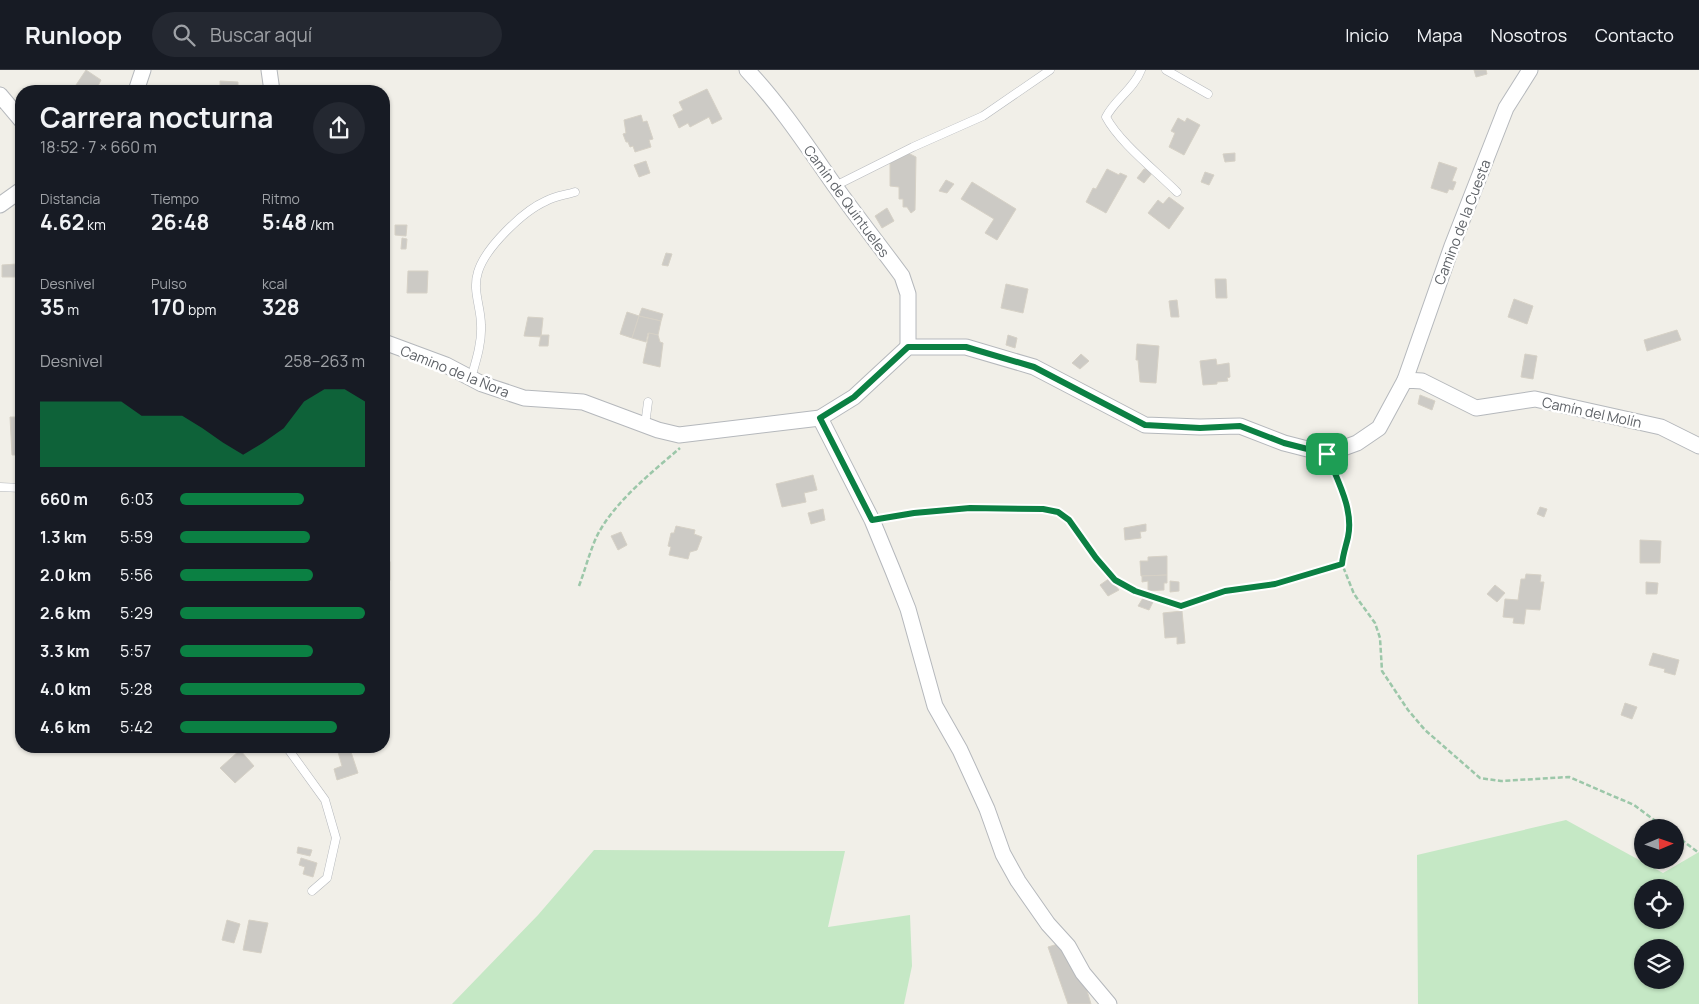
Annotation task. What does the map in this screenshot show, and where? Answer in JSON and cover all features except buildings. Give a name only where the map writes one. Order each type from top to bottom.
[{"type":"street","points":[[138,85],[143,70]]},
{"type":"street","points":[[269,70],[271,85]]},
{"type":"street","name":"Camín de Quintueles","points":[[747,70],[766,90],[799,133],[835,186],[902,276],[908,294],[908,347]]},
{"type":"street","name":"Camino de la Cuesta","points":[[1405,380],[1452,246],[1506,108],[1530,70]]},
{"type":"street","points":[[0,95],[15,113]]},
{"type":"street","points":[[0,205],[15,194]]},
{"type":"street","name":"Camino de la Ñora","points":[[390,344],[446,365],[471,378],[524,398],[583,402],[678,435],[820,418]]},
{"type":"street","points":[[1110,1004],[1083,973],[1068,946],[1048,924],[1018,881],[1003,854],[987,809],[964,758],[935,706],[908,608],[872,520],[820,418],[854,397],[908,347],[966,347],[1034,367],[1145,425],[1200,428],[1240,426],[1284,443],[1327,454],[1357,443],[1379,428],[1405,380]]},
{"type":"street","name":"Camín del Molín","points":[[1405,380],[1422,381],[1476,408],[1535,400],[1661,427],[1699,446]]},
{"type":"lane","points":[[835,186],[913,147],[983,116],[1050,70]]},
{"type":"lane","points":[[1142,70],[1136,82],[1110,109],[1106,117],[1116,132],[1177,192]]},
{"type":"lane","points":[[1166,70],[1208,94]]},
{"type":"lane","points":[[471,378],[478,354],[481,325],[476,295],[478,272],[496,241],[519,219],[546,201],[575,192]]},
{"type":"lane","points":[[645,425],[648,402]]},
{"type":"lane","points":[[0,487],[15,488]]},
{"type":"lane","points":[[291,753],[325,800],[336,838],[327,878],[312,892]]},
{"type":"path","points":[[579,586],[597,537],[611,516],[630,493],[680,448],[687,434]]},
{"type":"path","points":[[1327,454],[1347,504],[1349,519],[1348,537],[1343,551],[1342,564],[1354,594],[1375,623],[1380,638],[1382,671],[1408,710],[1446,750],[1480,778],[1501,781],[1569,778],[1634,805],[1653,819]]},
{"type":"path","points":[[872,520],[914,513],[970,508],[1043,509],[1058,512],[1069,520],[1096,558],[1115,580],[1135,591],[1181,606],[1225,591],[1275,584],[1342,564]]},
{"type":"path","points":[[1684,842],[1699,853]]},
{"type":"green space","points":[[1566,820],[1634,857],[1634,869],[1656,869],[1663,873],[1670,869],[1684,869],[1684,861],[1699,852],[1699,1004],[1418,1004],[1417,855]]},
{"type":"green space","points":[[594,850],[845,851],[828,927],[910,915],[912,966],[904,1004],[452,1004],[538,915]]},
{"type":"route","points":[[908,347],[966,347],[1034,367],[1145,425],[1200,428],[1240,426],[1284,443],[1327,454],[1347,504],[1349,519],[1348,537],[1343,551],[1342,564],[1275,584],[1225,591],[1181,606],[1161,602],[1115,580],[1096,558],[1069,520],[1058,512],[1043,509],[970,508],[914,513],[872,520],[820,418],[854,397],[908,347]]}]
